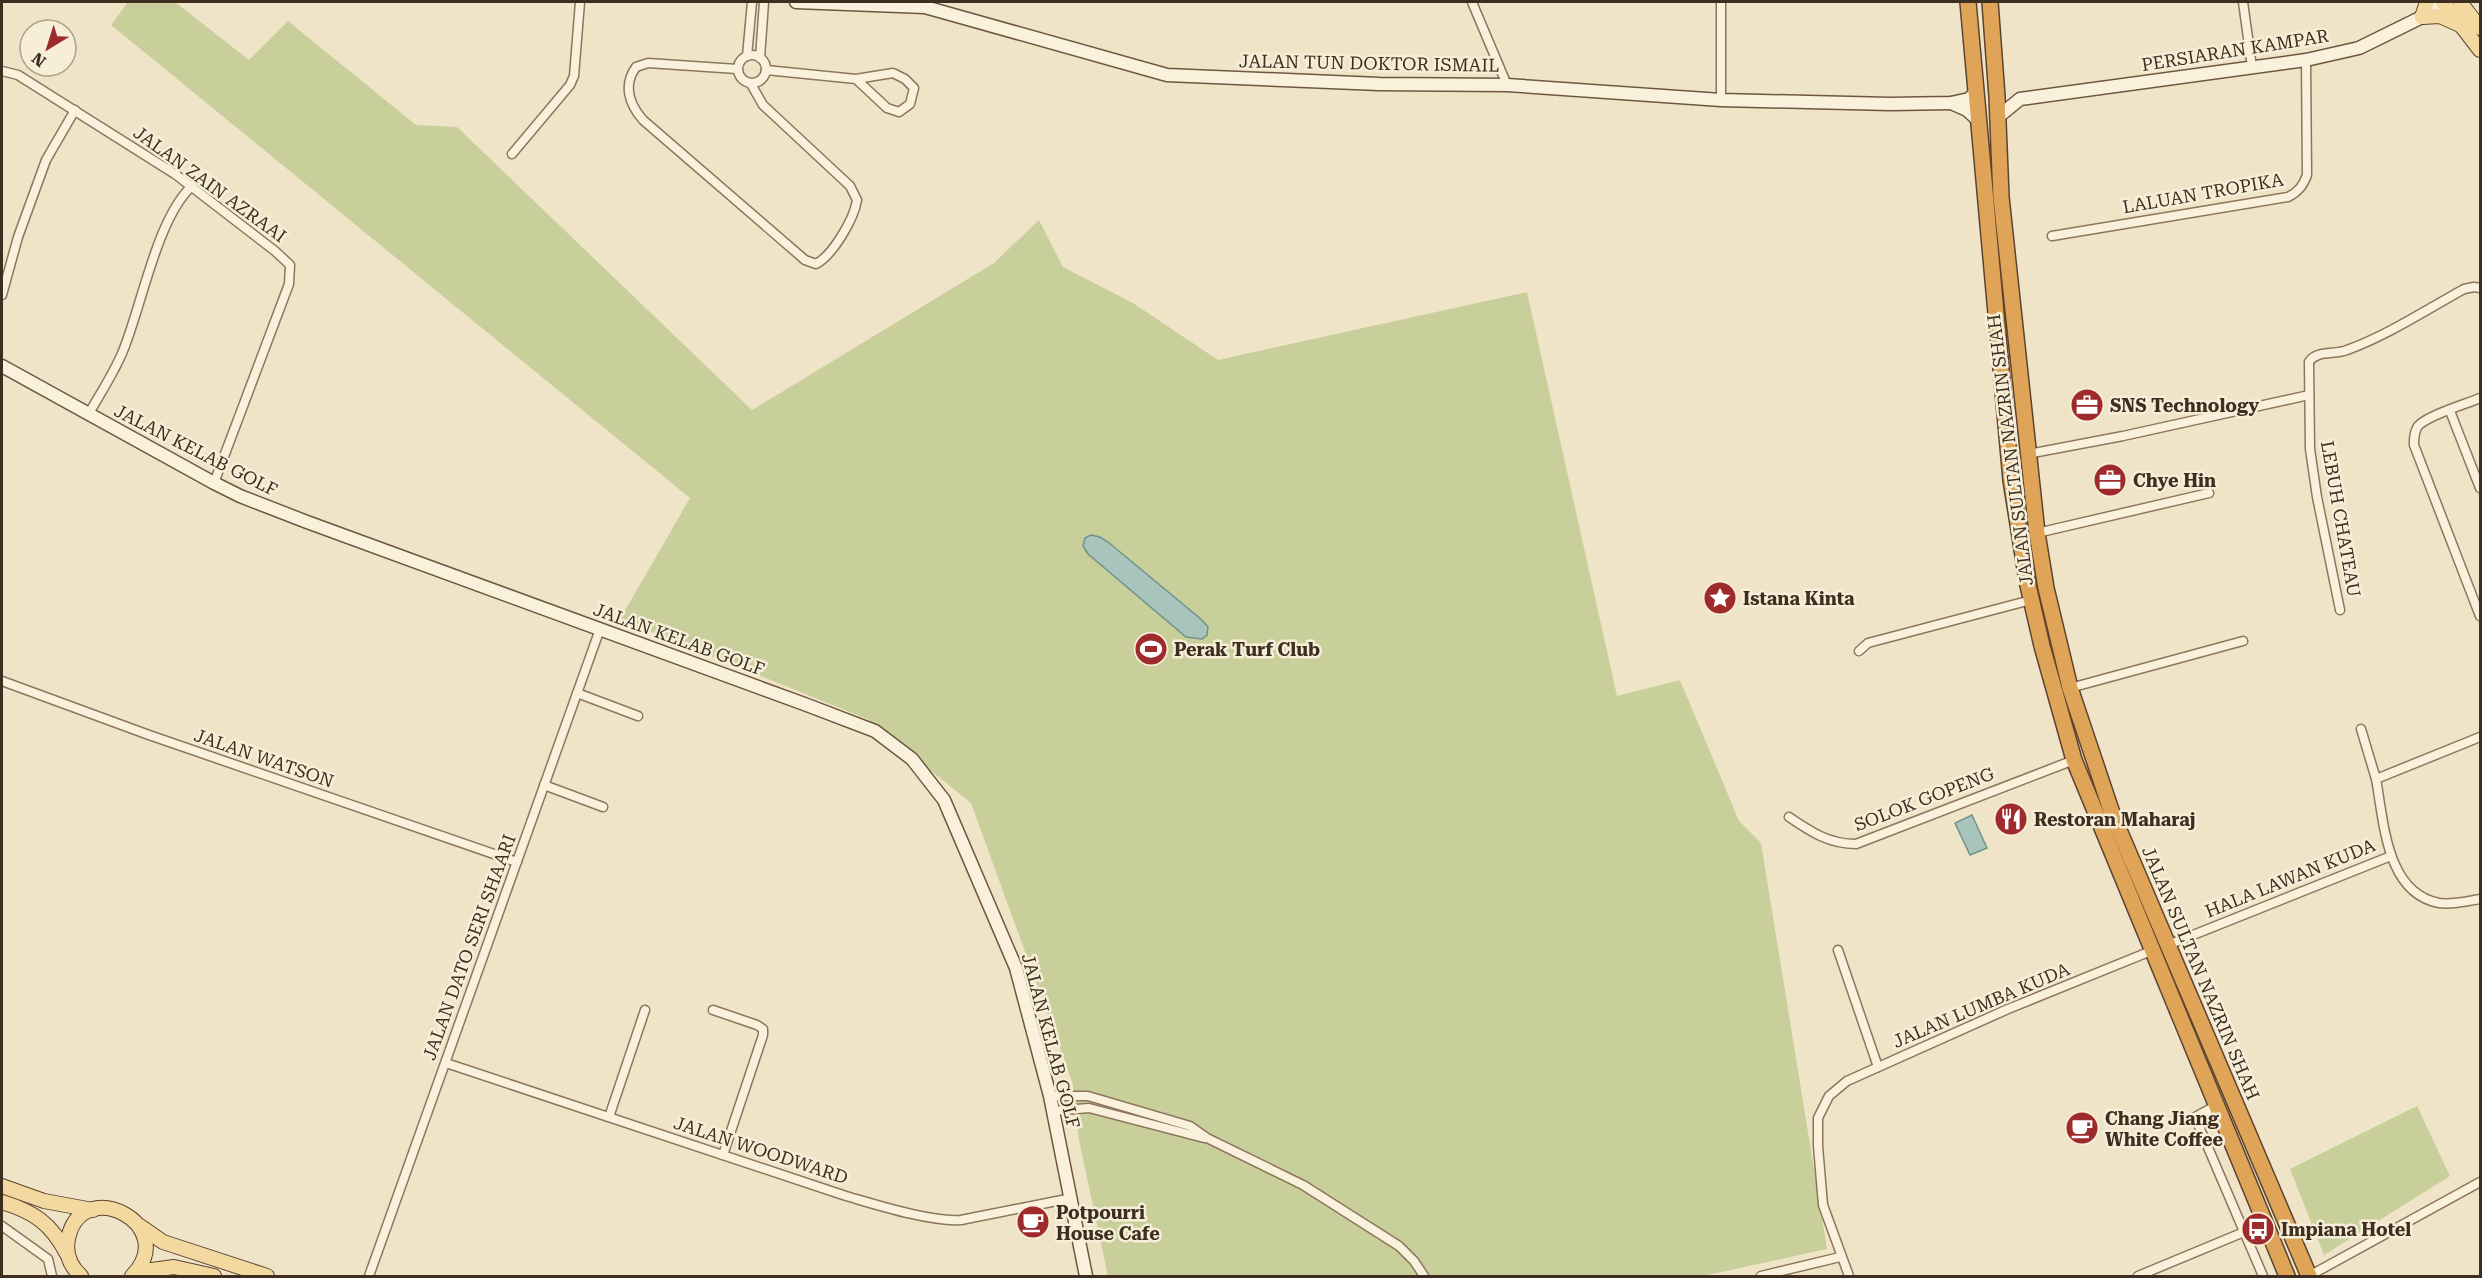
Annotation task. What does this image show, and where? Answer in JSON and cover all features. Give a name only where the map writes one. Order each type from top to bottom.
[{"type":"highway","name":"JALAN SULTAN NAZRIN SHAH","points":[[1968,2],[2011,480],[2031,600],[2055,697],[2073,760],[2287,1276]]},
{"type":"highway","name":"JALAN SULTAN NAZRIN SHAH","points":[[1990,2],[2001,197],[2037,532],[2046,588],[2070,687],[2113,816],[2308,1276]]},
{"type":"main road","points":[[2427,2],[2422,17],[2440,16],[2466,20]]},
{"type":"main road","points":[[2443,2],[2466,20],[2481,28]]},
{"type":"main road","points":[[2452,2],[2466,20]]},
{"type":"main road","points":[[2460,2],[2481,50]]},
{"type":"main road","points":[[2,1186],[44,1201],[93,1210]]},
{"type":"main road","points":[[2,1202],[34,1215],[47,1225],[59,1240],[77,1275]]},
{"type":"main road","points":[[68,1256],[66,1244],[74,1223],[93,1210],[102,1208],[121,1210],[164,1242],[267,1276]]},
{"type":"main road","points":[[134,1274],[143,1261],[146,1248],[144,1236],[138,1224]]},
{"type":"main road","points":[[134,1274],[174,1267],[214,1276]]},
{"type":"street","points":[[512,154],[570,85],[574,76],[580,2]]},
{"type":"street","points":[[747,56],[752,2]]},
{"type":"street","points":[[764,2],[760,58],[766,70]]},
{"type":"street","name":"JALAN TUN DOKTOR ISMAIL","points":[[796,2],[925,4],[1167,75],[1379,84],[1508,85],[1721,100],[1951,103],[1968,99],[1976,93]]},
{"type":"street","points":[[1472,2],[1508,85]]},
{"type":"street","points":[[1721,2],[1721,100]]},
{"type":"street","points":[[2243,2],[2252,67]]},
{"type":"street","name":"PERSIARAN KAMPAR","points":[[2020,99],[2306,60],[2358,48],[2422,17],[2443,2]]},
{"type":"street","points":[[760,58],[747,56],[740,61],[737,69],[743,81],[751,84],[760,81],[766,70]]},
{"type":"street","name":"LALUAN TROPIKA","points":[[2052,236],[2288,197],[2296,193],[2303,185],[2307,175],[2306,60]]},
{"type":"street","points":[[737,69],[648,63],[636,67],[628,82],[631,106],[643,120],[805,260],[816,264],[825,259],[855,213],[857,200],[850,186],[763,105],[751,84]]},
{"type":"street","points":[[766,70],[856,79],[892,73],[905,79],[914,88],[910,104],[899,112],[887,108],[856,79]]},
{"type":"street","name":"JALAN ZAIN AZRAAI","points":[[2,71],[18,75],[192,186],[275,250],[290,265],[289,285],[214,483]]},
{"type":"street","points":[[1996,81],[2006,93],[2020,99],[1998,117]]},
{"type":"street","points":[[1951,103],[1978,120]]},
{"type":"street","points":[[2,295],[18,237],[46,160],[75,110]]},
{"type":"street","points":[[88,416],[123,352],[168,219],[181,196],[192,186]]},
{"type":"street","name":"LEBUH CHATEAU","points":[[2340,610],[2316,497],[2310,449],[2308,362],[2316,355],[2343,352],[2366,343],[2464,290],[2474,287],[2481,288]]},
{"type":"street","name":"JALAN KELAB GOLF","points":[[2,366],[88,416],[214,483],[307,522],[874,731],[912,759],[944,800],[1016,968],[1050,1096],[1072,1198],[1076,1204],[1093,1276]]},
{"type":"street","points":[[2028,454],[2123,436],[2308,395]]},
{"type":"street","points":[[2481,398],[2419,425],[2414,434],[2414,445],[2478,600],[2481,616]]},
{"type":"street","points":[[2450,411],[2481,488]]},
{"type":"street","points":[[2037,532],[2209,493]]},
{"type":"street","points":[[1859,651],[1868,642],[2031,600]]},
{"type":"street","name":"JALAN DATO SERI SHAARI","points":[[369,1276],[600,629]]},
{"type":"street","points":[[2070,687],[2243,641]]},
{"type":"street","name":"JALAN WATSON","points":[[2,681],[149,735],[516,862]]},
{"type":"street","points":[[577,693],[638,716]]},
{"type":"street","points":[[2361,729],[2376,780],[2391,856],[2409,887],[2424,898],[2440,903],[2481,899]]},
{"type":"street","points":[[2376,780],[2481,737]]},
{"type":"street","name":"SOLOK GOPENG","points":[[1789,817],[1817,836],[1842,844],[1856,844],[2073,760]]},
{"type":"street","points":[[544,785],[603,807]]},
{"type":"street","name":"HALA LAWAN KUDA","points":[[2168,945],[2391,856]]},
{"type":"street","points":[[1838,950],[1878,1067]]},
{"type":"street","name":"JALAN LUMBA KUDA","points":[[1840,1257],[1823,1205],[1818,1146],[1818,1118],[1828,1096],[1846,1081],[2008,1009],[2151,951]]},
{"type":"street","points":[[609,1117],[645,1010]]},
{"type":"street","points":[[712,1010],[763,1029],[763,1035],[723,1155]]},
{"type":"street","name":"JALAN WOODWARD","points":[[446,1063],[855,1198],[950,1221],[1072,1198]]},
{"type":"street","points":[[1050,1096],[1088,1096],[1190,1126],[1208,1138],[1303,1185],[1399,1246],[1424,1276]]},
{"type":"street","points":[[2217,1105],[2195,1117],[2263,1276]]},
{"type":"street","points":[[1052,1111],[1089,1108],[1188,1135],[1208,1138]]},
{"type":"street","points":[[2308,1276],[2481,1182]]},
{"type":"street","name":"JALAN KELAB GOLF","points":[[1072,1198],[1071,1205],[1086,1276]]},
{"type":"street","points":[[2,1226],[48,1259],[52,1276]]},
{"type":"street","points":[[2138,1276],[2244,1232]]},
{"type":"street","points":[[1761,1276],[1840,1257],[1849,1276]]},
{"type":"green space","name":"Perak Turf Club","points":[[128,2],[175,2],[249,60],[288,21],[416,125],[457,127],[752,410],[994,263],[1039,220],[1063,267],[1133,303],[1218,360],[1527,292],[1617,696],[1680,680],[1739,821],[1761,843],[1827,1249],[1703,1276],[1108,1276],[1079,1140],[1073,1084],[971,803],[867,719],[620,619],[690,498],[111,25]]},
{"type":"green space","points":[[2417,1106],[2450,1176],[2324,1255],[2290,1169]]},
{"type":"water","points":[[1091,535],[1108,542],[1202,620],[1208,627],[1207,635],[1202,639],[1186,637],[1088,554],[1083,546],[1085,538]]},
{"type":"water","points":[[1972,815],[1987,848],[1970,855],[1955,823]]},
{"type":"place","name":"SNS Technology","points":[[2087,405]]},
{"type":"place","name":"Chye Hin","points":[[2110,480]]},
{"type":"place","name":"Istana Kinta","points":[[1720,598]]},
{"type":"place","name":"Perak Turf Club","points":[[1151,649]]},
{"type":"place","name":"Restoran Maharaj","points":[[2011,819]]},
{"type":"place","name":"Chang Jiang White Coffee","points":[[2082,1128]]},
{"type":"place","name":"Potpourri House Cafe","points":[[1033,1222]]},
{"type":"place","name":"Impiana Hotel","points":[[2258,1229]]}]
